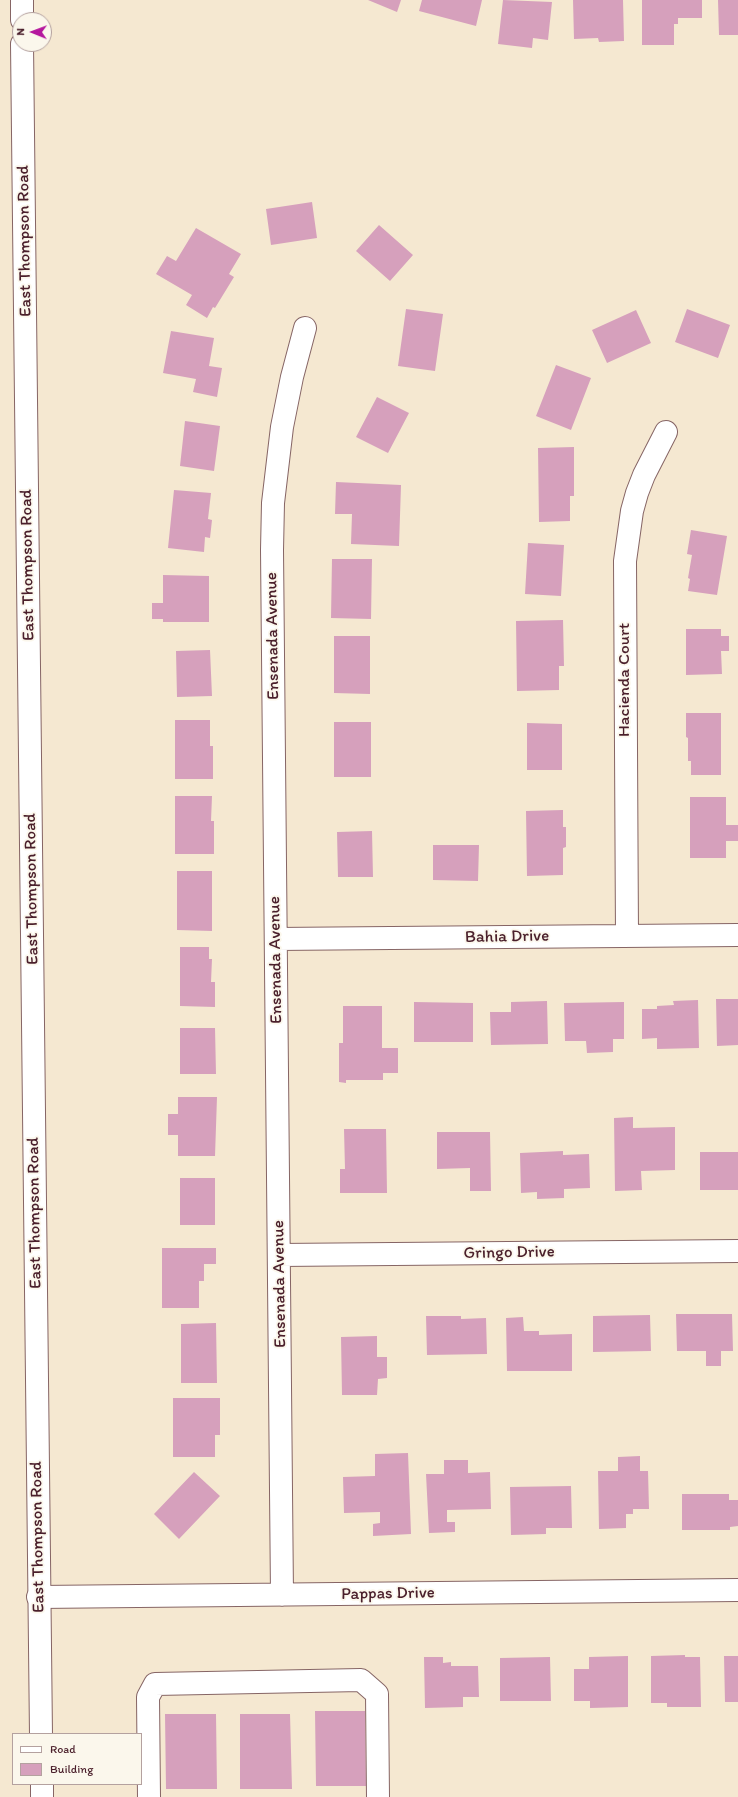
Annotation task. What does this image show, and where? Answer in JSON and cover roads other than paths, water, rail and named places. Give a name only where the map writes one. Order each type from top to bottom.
[{"type":"street","points":[[22,0],[22,12]]},
{"type":"street","name":"East Thompson Road","points":[[22,52],[38,1597],[41,1733]]},
{"type":"street","name":"Ensenada Avenue","points":[[282,1595],[272,550],[273,503],[282,427],[292,377],[305,328]]},
{"type":"street","name":"Hacienda Court","points":[[627,936],[625,560],[632,511],[637,493],[644,475],[666,432]]},
{"type":"street","name":"Bahia Drive","points":[[276,939],[738,935]]},
{"type":"street","name":"Gringo Drive","points":[[279,1255],[738,1251]]},
{"type":"street","name":"Pappas Drive","points":[[38,1597],[738,1590]]},
{"type":"street","points":[[149,1797],[148,1697],[155,1684],[361,1680],[377,1694],[378,1797]]},
{"type":"street","points":[[42,1785],[42,1797]]}]
